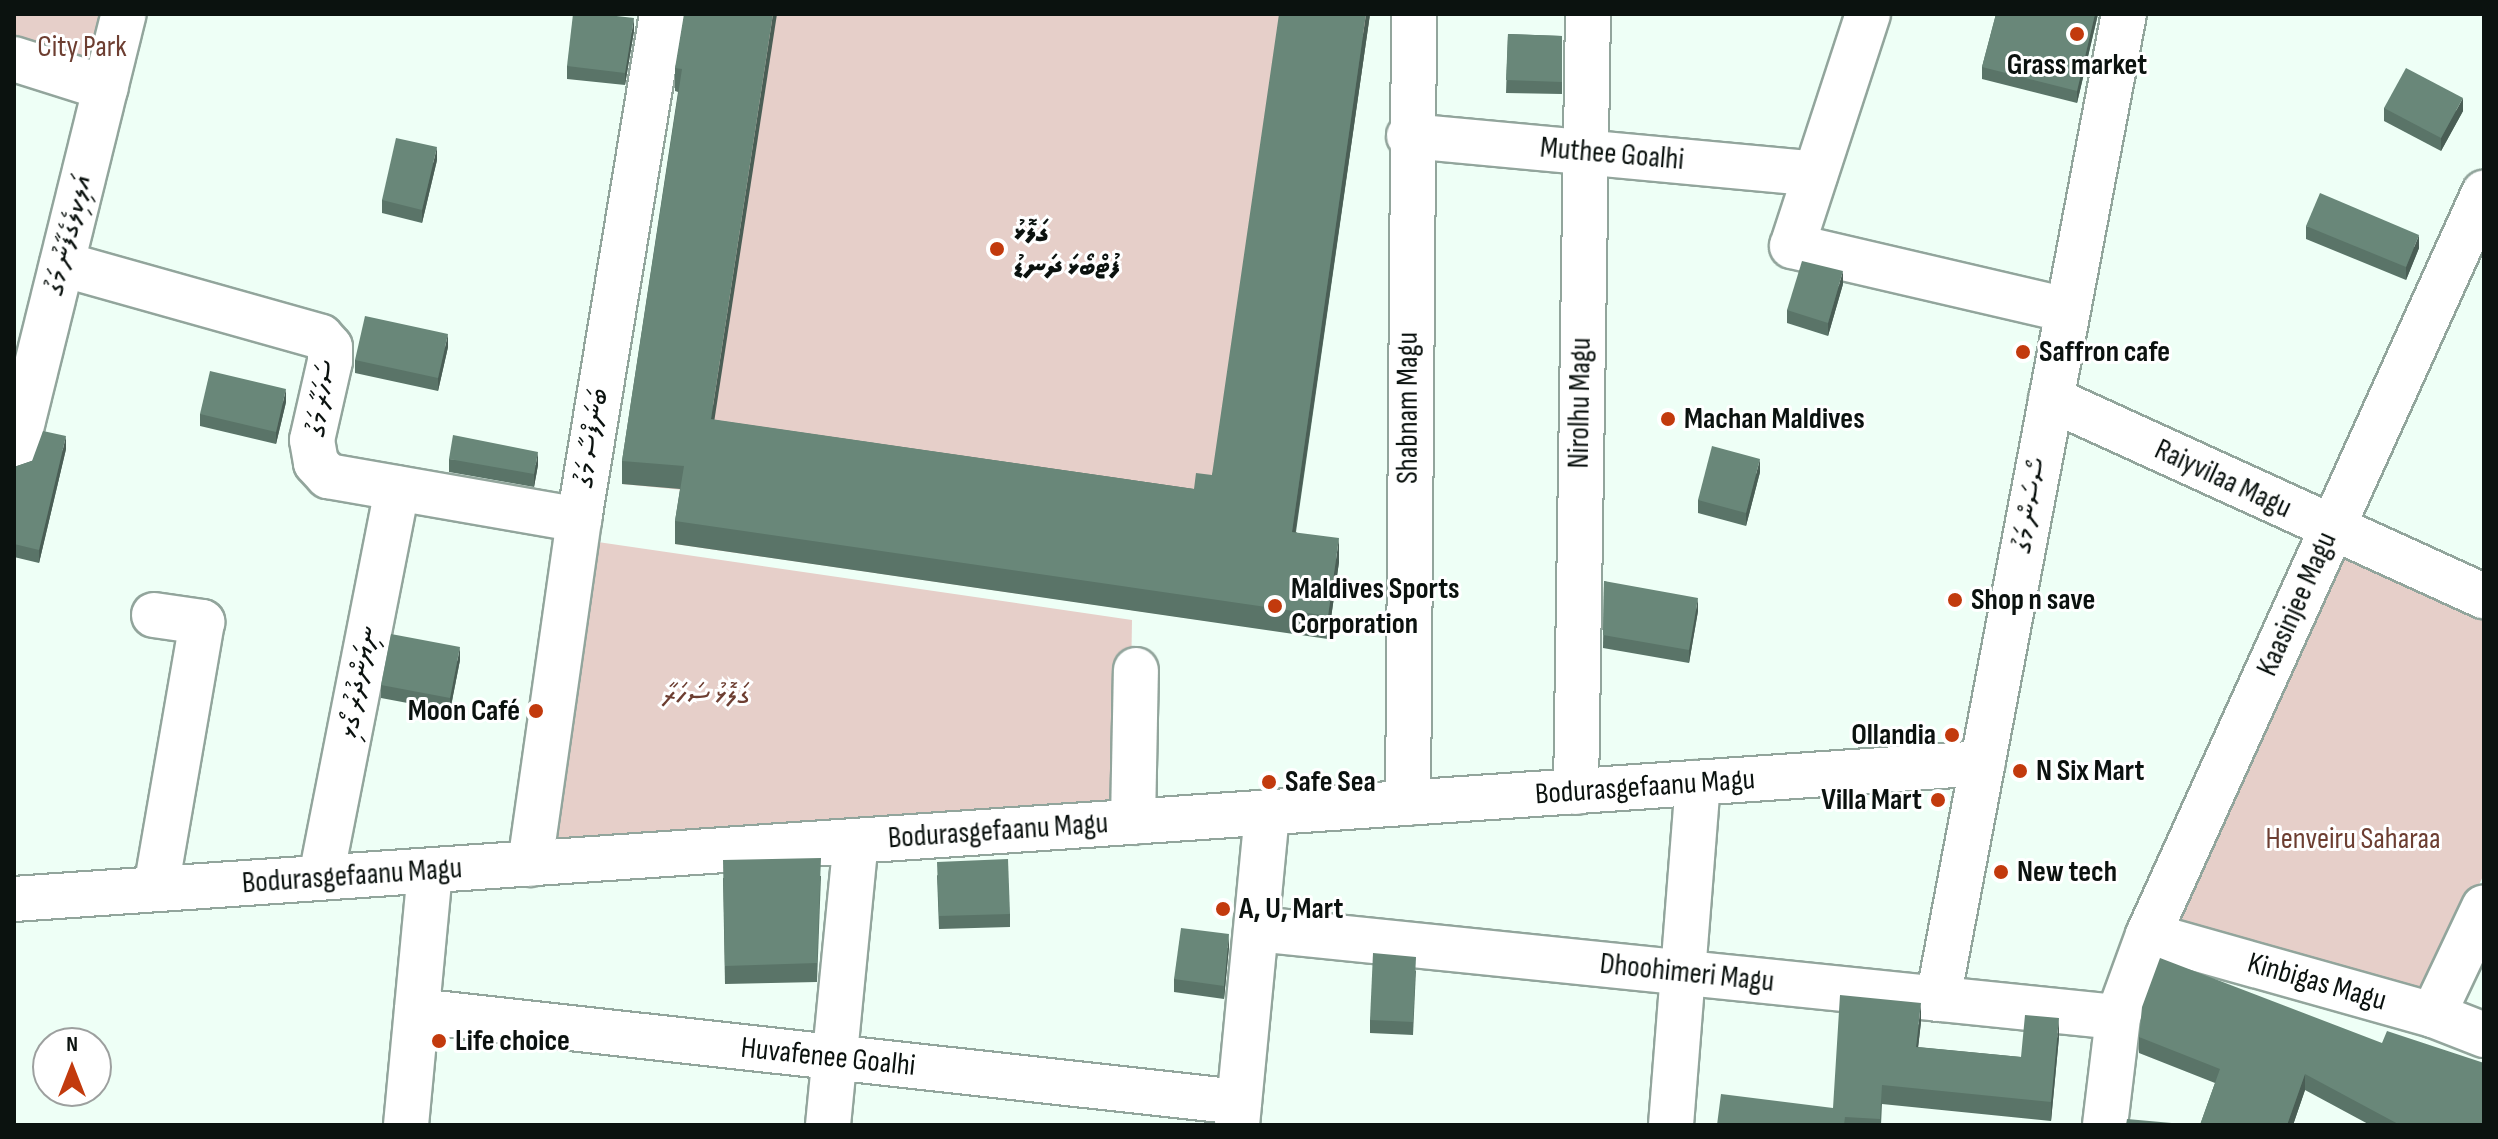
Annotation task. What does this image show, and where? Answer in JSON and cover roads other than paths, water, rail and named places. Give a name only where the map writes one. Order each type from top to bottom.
[{"type":"street","name":"އަލިކިލެގެފާނު މަގު","points":[[14,457],[124,14]]},
{"type":"street","name":"ބަނަފްސާ މަގު","points":[[530,864],[579,520],[662,14]]},
{"type":"street","name":"Shabnam Magu","points":[[1408,803],[1409,136],[1414,14]]},
{"type":"street","name":"Nirolhu Magu","points":[[1576,792],[1588,14]]},
{"type":"street","points":[[1868,14],[1792,246],[2068,310]]},
{"type":"street","name":"ސޯސަން މަގު","points":[[1938,999],[2124,14]]},
{"type":"street","points":[[14,59],[106,88]]},
{"type":"street","name":"Muthee Goalhi","points":[[1409,136],[1815,174]]},
{"type":"street","name":"Kaasinjee Magu","points":[[2105,1125],[2118,1017],[2148,935],[2484,193]]},
{"type":"street","name":"ސަހަރާ މަގު","points":[[62,264],[321,337],[330,347],[330,361],[312,440],[316,463],[328,476],[579,520]]},
{"type":"street","name":"Raiyvilaa Magu","points":[[2051,399],[2484,596]]},
{"type":"street","name":"ނިޔަންދުރު ގޯޅި","points":[[321,877],[397,488]]},
{"type":"street","points":[[154,615],[202,622],[156,889]]},
{"type":"street","points":[[1133,822],[1136,670]]},
{"type":"street","name":"Bodurasgefaanu Magu","points":[[14,899],[1982,763]]},
{"type":"street","points":[[1671,1125],[1698,783]]},
{"type":"street","points":[[1238,1114],[1267,812]]},
{"type":"street","points":[[828,1125],[856,841]]},
{"type":"street","points":[[406,1125],[430,871]]},
{"type":"street","points":[[2433,1015],[2484,907]]},
{"type":"street","name":"Dhoohimeri Magu","points":[[1257,929],[2118,1017]]},
{"type":"street","name":"Kinbigas Magu","points":[[2148,935],[2433,1015],[2484,1035]]},
{"type":"street","name":"Huvafenee Goalhi","points":[[417,1011],[835,1058],[1238,1114]]},
{"type":"place","name":"Grass market","points":[[2077,34]]},
{"type":"place","name":"ގަލޮޅު ފުޓްބޯޅަ ދަނޑު","points":[[997,249]]},
{"type":"place","name":"Saffron cafe","points":[[2023,352]]},
{"type":"place","name":"Machan Maldives","points":[[1668,419]]},
{"type":"place","name":"Shop n save","points":[[1955,600]]},
{"type":"place","name":"Maldives Sports Corporation","points":[[1275,606]]},
{"type":"place","name":"Moon Café","points":[[536,711]]},
{"type":"place","name":"Ollandia","points":[[1952,735]]},
{"type":"place","name":"N Six Mart","points":[[2020,771]]},
{"type":"place","name":"Safe Sea","points":[[1269,782]]},
{"type":"place","name":"Villa Mart","points":[[1938,800]]},
{"type":"place","name":"New tech","points":[[2001,872]]},
{"type":"place","name":"A, U, Mart","points":[[1223,909]]},
{"type":"place","name":"Life choice","points":[[439,1041]]},
{"type":"park label","name":"City Park","points":[[82,47]]},
{"type":"park label","name":"ގަލޮޅު ސަހަރާ","points":[[706,695]]},
{"type":"park label","name":"Henveiru Saharaa","points":[[2353,839]]}]
